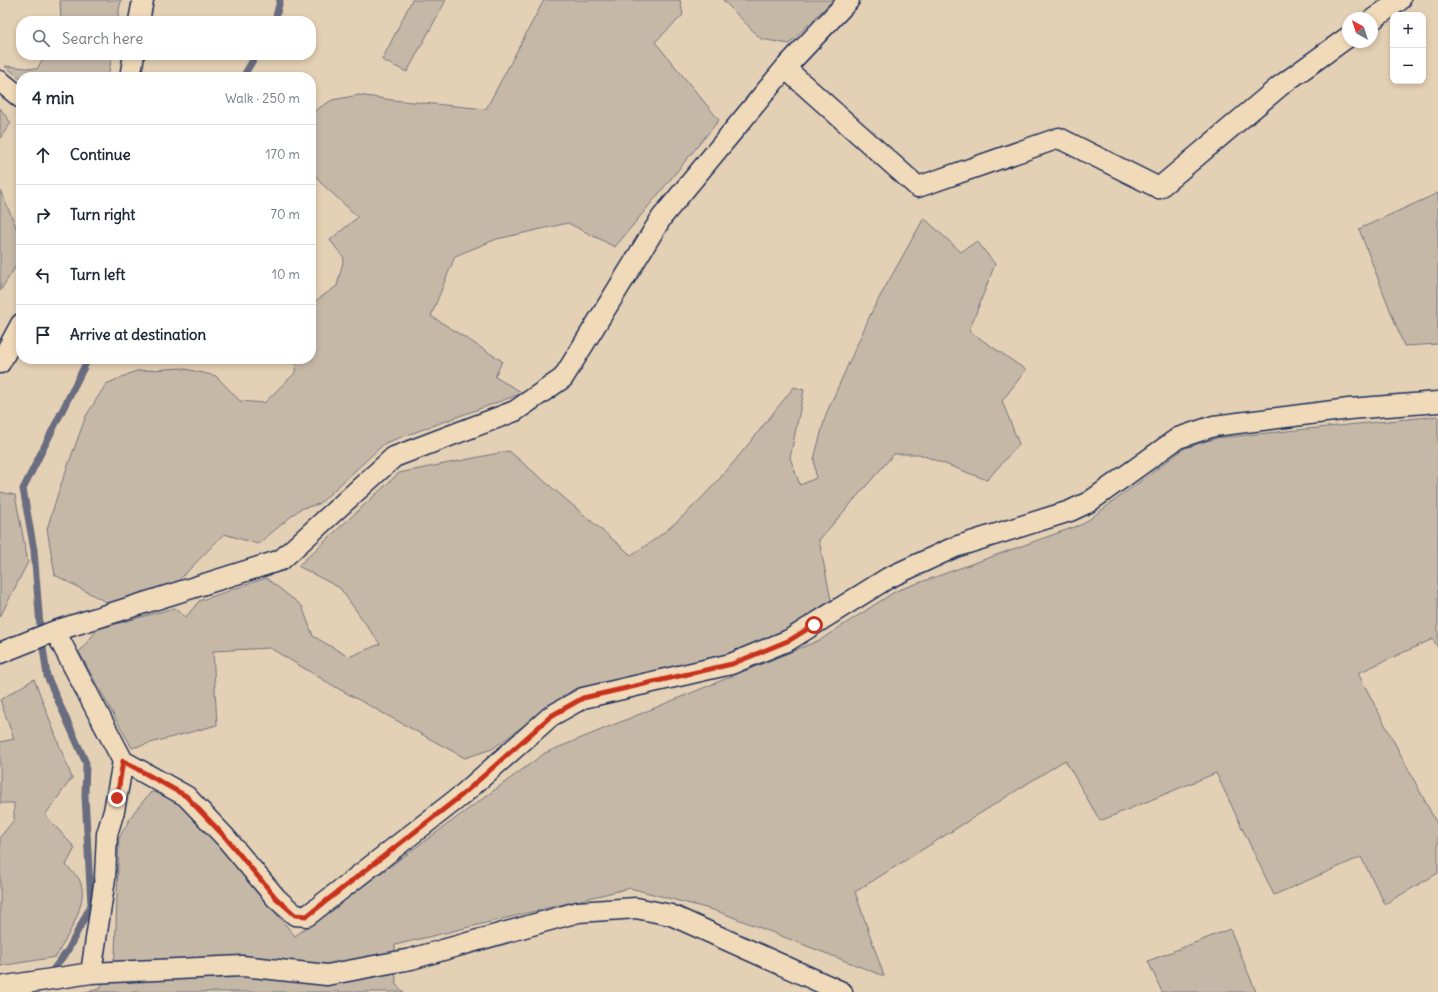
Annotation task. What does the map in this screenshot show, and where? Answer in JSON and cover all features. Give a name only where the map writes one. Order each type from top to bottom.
[{"type":"street","points":[[140,16],[142,0]]},
{"type":"street","points":[[0,652],[44,635],[281,560],[394,457],[515,411],[563,378],[662,217],[786,68],[849,0]]},
{"type":"street","points":[[1378,16],[1400,0]]},
{"type":"street","points":[[786,68],[918,187],[1059,138],[1159,188],[1280,86],[1342,41]]},
{"type":"street","points":[[131,72],[133,60]]},
{"type":"street","points":[[0,81],[16,94]]},
{"type":"street","points":[[0,363],[16,333]]},
{"type":"street","points":[[44,635],[123,761],[186,796],[225,837],[276,898],[295,915],[307,916],[462,795],[551,716],[583,698],[732,664],[790,640],[888,578],[948,550],[1070,511],[1089,502],[1178,438],[1214,426],[1349,408],[1438,402]]},
{"type":"street","points":[[90,973],[105,878],[107,834],[114,811],[123,761]]},
{"type":"street","points":[[0,987],[90,973],[242,966],[327,975],[411,959],[578,912],[636,908],[671,915],[842,992]]},
{"type":"shaded area","points":[[60,0],[121,0],[118,16],[61,16]]},
{"type":"shaded area","points":[[412,0],[446,0],[407,72],[382,60]]},
{"type":"shaded area","points":[[544,0],[680,0],[683,15],[655,42],[719,120],[615,247],[568,223],[497,239],[455,256],[431,316],[502,361],[495,377],[523,393],[385,443],[319,504],[300,509],[258,544],[224,534],[175,584],[108,603],[55,575],[47,529],[59,490],[86,416],[106,384],[136,371],[181,368],[216,376],[240,401],[264,403],[295,373],[296,364],[316,364],[316,301],[337,286],[344,258],[330,240],[358,217],[321,183],[316,176],[316,110],[332,100],[359,95],[392,100],[486,109]]},
{"type":"shaded area","points":[[723,0],[833,0],[789,44],[761,39]]},
{"type":"shaded area","points":[[42,60],[111,60],[109,72],[16,72],[16,75],[5,66],[37,69]]},
{"type":"shaded area","points":[[0,108],[11,123],[0,138]]},
{"type":"shaded area","points":[[0,190],[16,227],[16,266],[0,291]]},
{"type":"shaded area","points":[[1438,193],[1438,344],[1404,346],[1359,229]]},
{"type":"shaded area","points":[[924,218],[961,252],[977,241],[995,264],[969,331],[1026,370],[1002,401],[1019,444],[987,480],[919,454],[894,454],[819,540],[831,600],[792,627],[758,644],[701,663],[574,689],[492,749],[465,758],[339,689],[270,648],[213,651],[217,725],[132,748],[79,652],[98,629],[174,608],[186,617],[199,601],[266,578],[302,606],[313,636],[349,657],[380,644],[340,588],[298,566],[399,473],[509,451],[631,555],[656,539],[700,500],[739,456],[794,387],[804,390],[790,458],[800,485],[816,478],[814,459],[826,414],[873,309]]},
{"type":"shaded area","points":[[1438,416],[1438,648],[1433,639],[1358,673],[1438,826],[1438,873],[1385,904],[1361,857],[1274,895],[1216,773],[1100,821],[1065,760],[855,892],[884,976],[717,911],[630,888],[395,945],[396,985],[404,992],[83,992],[100,989],[115,956],[119,838],[134,812],[151,792],[178,796],[295,936],[545,753],[820,640],[896,591],[1083,524],[1185,448],[1217,438]]},
{"type":"shaded area","points":[[0,492],[15,495],[28,562],[0,617]]},
{"type":"shaded area","points":[[34,679],[72,778],[45,815],[75,848],[66,865],[80,881],[82,899],[75,920],[56,957],[0,966],[0,837],[14,820],[14,803],[0,803],[0,742],[14,739],[0,700]]},
{"type":"shaded area","points":[[1230,929],[1256,992],[1162,992],[1148,961]]},
{"type":"waterway","points":[[276,16],[280,0]]},
{"type":"waterway","points":[[246,72],[253,60]]},
{"type":"waterway","points":[[49,975],[68,950],[91,905],[85,796],[86,763],[47,676],[40,626],[34,550],[23,489],[86,364]]},
{"type":"route","points":[[117,798],[123,761],[186,796],[225,837],[276,898],[295,915],[307,916],[462,795],[551,716],[583,698],[732,664],[790,640],[814,625]]}]
